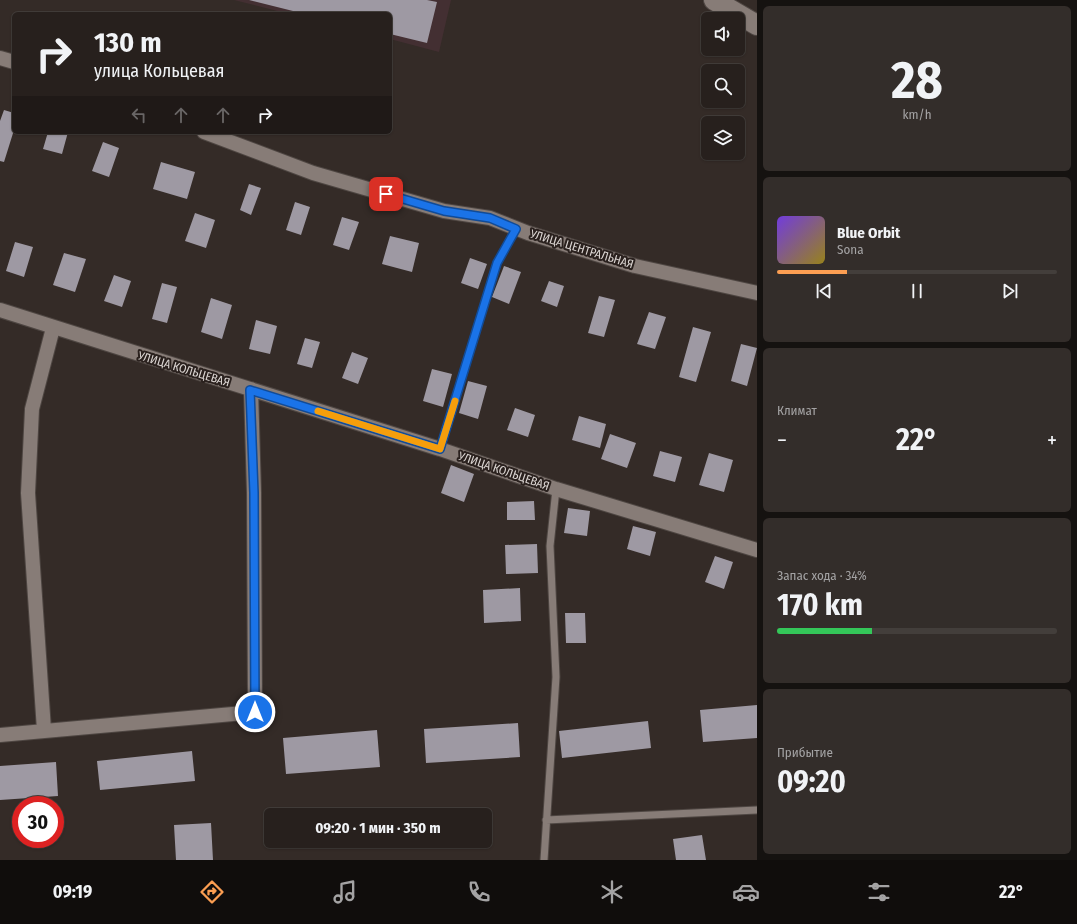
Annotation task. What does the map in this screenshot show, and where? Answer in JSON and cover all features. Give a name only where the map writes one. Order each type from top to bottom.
[{"type":"main road","points":[[714,0],[757,25]]},
{"type":"street","points":[[0,58],[12,61]]},
{"type":"street","name":"УЛИЦА ЦЕНТРАЛЬНАЯ","points":[[209,134],[313,173],[444,211],[490,218],[528,234],[635,266],[757,293]]},
{"type":"street","name":"УЛИЦА КОЛЬЦЕВАЯ","points":[[0,310],[440,449],[556,489],[757,550]]},
{"type":"street","points":[[44,730],[28,493],[32,409],[53,328]]},
{"type":"street","points":[[0,735],[255,712],[254,493],[250,390]]},
{"type":"lane","points":[[440,449],[497,263],[516,229]]},
{"type":"lane","points":[[544,860],[556,677],[550,546],[556,489]]},
{"type":"lane","points":[[546,820],[757,810]]},
{"type":"shaded area","points":[[234,0],[451,0],[439,52],[392,40],[392,12],[281,12]]},
{"type":"building","points":[[249,0],[427,0],[437,2],[427,43],[392,34],[392,12],[297,12]]},
{"type":"building","points":[[4,110],[12,112],[13,134],[4,162],[0,161],[0,121]]},
{"type":"building","points":[[47,134],[67,134],[62,154],[43,149]]},
{"type":"building","points":[[103,142],[119,148],[109,177],[92,171]]},
{"type":"building","points":[[161,162],[195,172],[187,199],[153,189]]},
{"type":"building","points":[[249,184],[261,188],[251,215],[240,210]]},
{"type":"building","points":[[295,202],[310,207],[301,235],[286,230]]},
{"type":"building","points":[[195,213],[215,220],[206,248],[185,241]]},
{"type":"building","points":[[342,217],[359,222],[349,250],[333,245]]},
{"type":"building","points":[[390,236],[419,243],[412,272],[382,264]]},
{"type":"building","points":[[15,242],[33,247],[24,277],[6,271]]},
{"type":"building","points":[[64,253],[86,259],[75,292],[53,285]]},
{"type":"building","points":[[470,258],[487,264],[478,289],[461,283]]},
{"type":"building","points":[[504,266],[521,272],[509,304],[492,297]]},
{"type":"building","points":[[114,275],[131,281],[122,307],[104,301]]},
{"type":"building","points":[[549,281],[564,286],[557,307],[541,301]]},
{"type":"building","points":[[162,283],[177,287],[167,323],[152,319]]},
{"type":"building","points":[[599,296],[615,300],[604,337],[588,333]]},
{"type":"building","points":[[211,298],[232,305],[222,339],[201,332]]},
{"type":"building","points":[[649,312],[666,317],[655,349],[637,344]]},
{"type":"building","points":[[256,320],[277,326],[270,354],[249,349]]},
{"type":"building","points":[[693,327],[711,332],[696,382],[679,377]]},
{"type":"building","points":[[305,338],[320,342],[312,368],[297,364]]},
{"type":"building","points":[[741,344],[757,348],[747,386],[731,381]]},
{"type":"building","points":[[352,352],[368,358],[358,384],[342,378]]},
{"type":"building","points":[[432,369],[452,374],[443,407],[423,401]]},
{"type":"building","points":[[468,381],[487,386],[478,419],[459,413]]},
{"type":"building","points":[[515,408],[535,415],[528,437],[507,430]]},
{"type":"building","points":[[579,416],[606,424],[600,448],[572,440]]},
{"type":"building","points":[[610,434],[636,443],[627,468],[601,459]]},
{"type":"building","points":[[660,451],[682,457],[675,482],[653,476]]},
{"type":"building","points":[[709,453],[733,460],[724,492],[699,485]]},
{"type":"building","points":[[451,465],[474,474],[464,502],[441,493]]},
{"type":"building","points":[[534,501],[535,520],[507,520],[507,502]]},
{"type":"building","points":[[568,508],[590,511],[587,536],[564,533]]},
{"type":"building","points":[[633,526],[656,532],[650,556],[627,549]]},
{"type":"building","points":[[537,544],[538,573],[506,574],[505,545]]},
{"type":"building","points":[[715,556],[733,562],[724,589],[705,582]]},
{"type":"building","points":[[520,588],[521,621],[484,623],[483,590]]},
{"type":"building","points":[[565,613],[585,613],[586,643],[566,643]]},
{"type":"building","points":[[757,705],[757,738],[703,742],[700,710]]},
{"type":"building","points":[[648,721],[651,748],[562,758],[559,731]]},
{"type":"building","points":[[518,723],[520,757],[426,763],[424,729]]},
{"type":"building","points":[[377,730],[380,767],[286,774],[283,738]]},
{"type":"building","points":[[192,751],[195,781],[100,790],[97,761]]},
{"type":"building","points":[[56,762],[58,796],[12,796],[12,799],[0,800],[0,766]]},
{"type":"building","points":[[211,823],[213,860],[176,860],[174,825]]},
{"type":"building","points":[[702,835],[706,860],[676,860],[673,839]]},
{"type":"slow traffic","points":[[318,411],[440,449],[455,401]]},
{"type":"route","points":[[255,712],[254,493],[250,390],[440,449],[497,263],[516,229],[490,218],[444,211],[386,194]]}]
